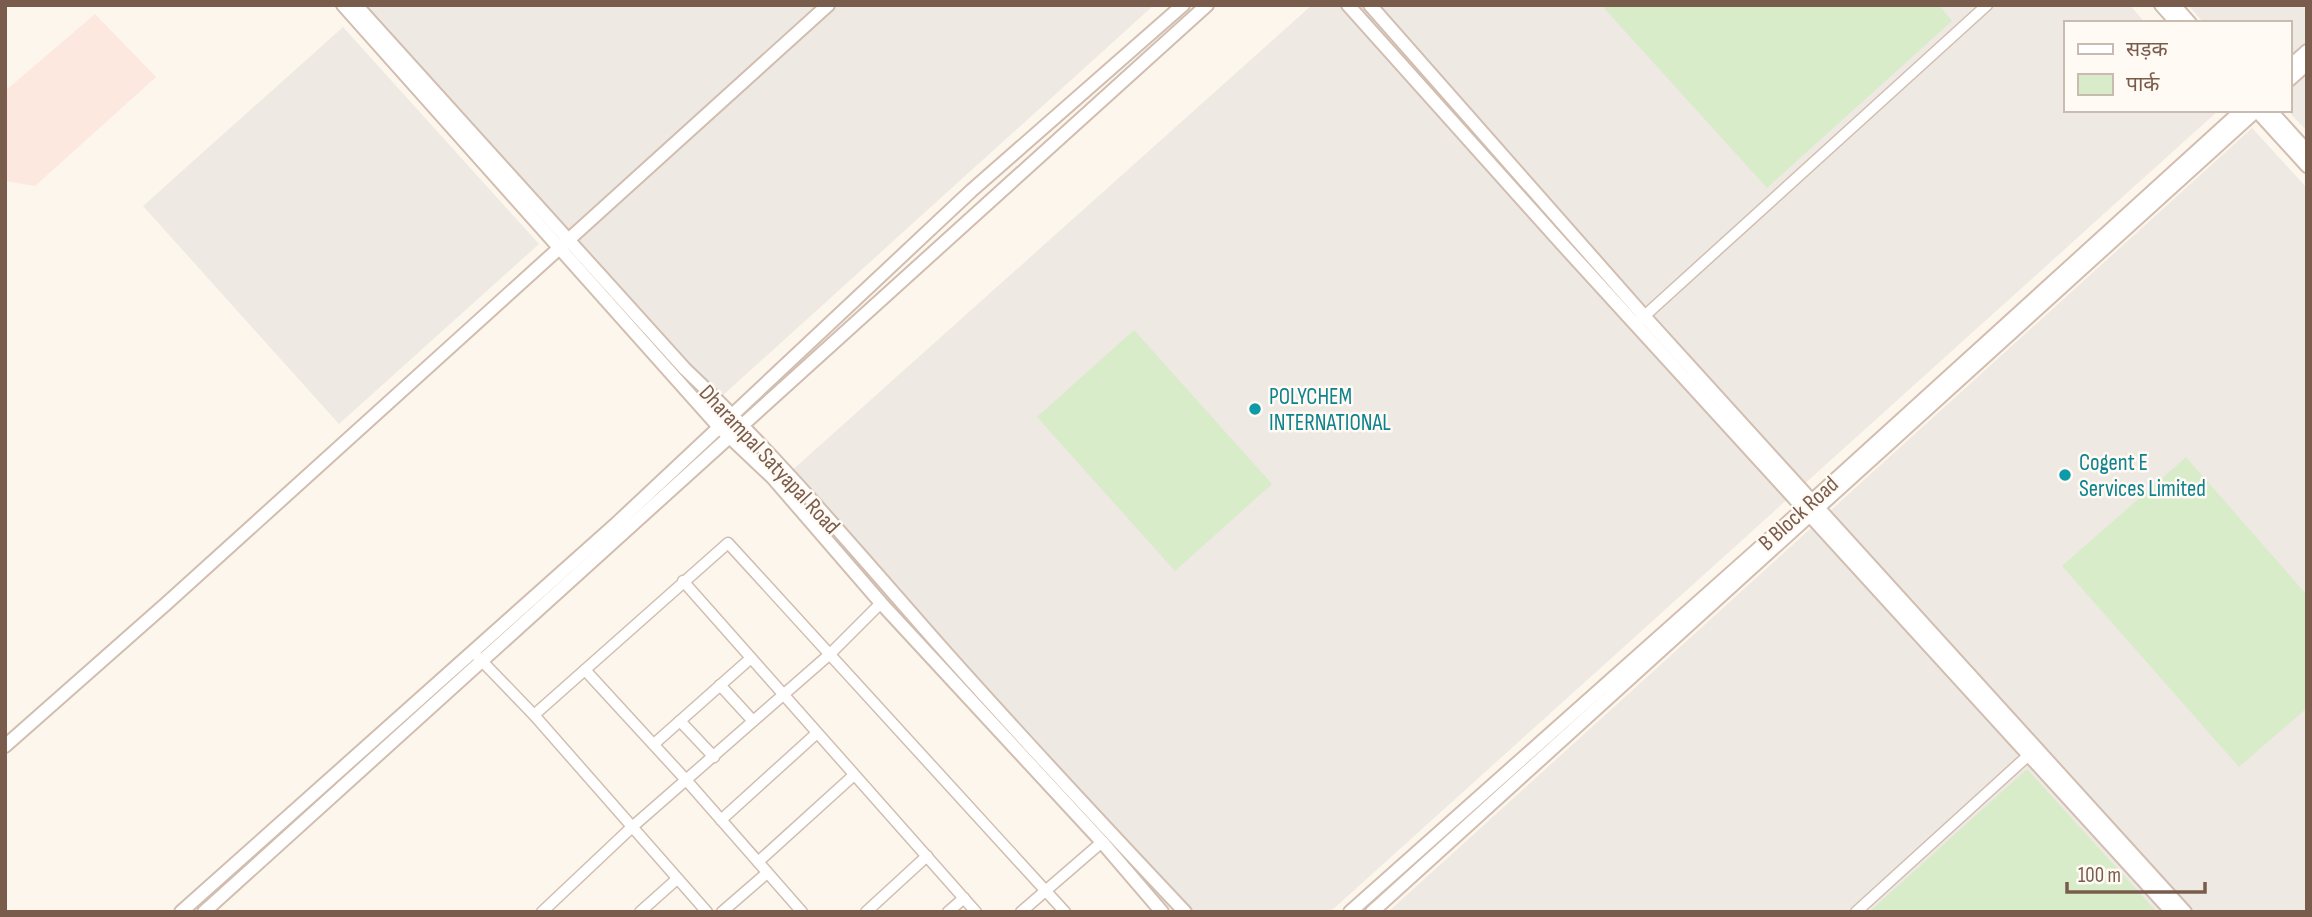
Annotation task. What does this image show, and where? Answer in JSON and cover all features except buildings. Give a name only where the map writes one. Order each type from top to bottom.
[{"type":"street","name":"Dharampal Satyapal Road","points":[[343,5],[565,244],[685,369],[733,414],[1022,739],[1185,912]]},
{"type":"street","name":"Dharampal Satyapal Road","points":[[356,5],[565,244],[719,427],[774,478],[881,603],[1102,842],[1162,912]]},
{"type":"street","points":[[5,746],[158,612],[828,5]]},
{"type":"street","points":[[181,912],[616,524],[971,191],[1183,5]]},
{"type":"street","points":[[204,912],[1208,5]]},
{"type":"street","points":[[1348,5],[1812,508],[2033,752],[2172,912]]},
{"type":"street","points":[[1370,5],[1640,320]]},
{"type":"street","points":[[1640,320],[1987,5]]},
{"type":"street","points":[[2161,5],[2175,21]]},
{"type":"street","points":[[2174,5],[2188,21]]},
{"type":"street","points":[[2291,65],[2307,51]]},
{"type":"street","points":[[2291,78],[2307,64]]},
{"type":"street","name":"B Block Road","points":[[1372,912],[2240,112]]},
{"type":"street","name":"B Block Road","points":[[1350,912],[1812,508],[2254,112]]},
{"type":"street","points":[[2258,112],[2307,166]]},
{"type":"street","points":[[2272,112],[2307,151]]},
{"type":"street","points":[[534,715],[728,543],[1065,912]]},
{"type":"street","points":[[683,581],[976,912]]},
{"type":"street","points":[[542,912],[631,828],[830,654],[881,603]]},
{"type":"street","points":[[473,652],[534,715],[707,912]]},
{"type":"street","points":[[653,744],[751,658]]},
{"type":"street","points":[[585,670],[802,912]]},
{"type":"street","points":[[720,685],[753,721]]},
{"type":"street","points":[[680,721],[714,757]]},
{"type":"street","points":[[721,820],[817,733]]},
{"type":"street","points":[[1856,912],[2033,752]]},
{"type":"street","points":[[2033,752],[2185,912]]},
{"type":"street","points":[[758,862],[854,775]]},
{"type":"street","points":[[1021,912],[1102,842]]},
{"type":"street","points":[[866,912],[927,856]]},
{"type":"street","points":[[722,912],[767,873]]},
{"type":"street","points":[[640,912],[677,879]]},
{"type":"street","points":[[948,912],[964,898]]},
{"type":"shaded area","points":[[365,5],[1154,5],[721,397]]},
{"type":"shaded area","points":[[1312,5],[2130,5],[2143,21],[2064,21],[2064,112],[2217,112],[1330,912],[1181,912],[779,482]]},
{"type":"shaded area","points":[[2188,5],[2307,5],[2307,131],[2289,112],[2291,21],[2202,21]]},
{"type":"shaded area","points":[[95,14],[156,77],[35,186],[5,181],[5,91]]},
{"type":"shaded area","points":[[343,27],[539,244],[339,424],[143,206]]},
{"type":"shaded area","points":[[2252,128],[2307,188],[2307,912],[1388,912]]},
{"type":"green space","points":[[1939,5],[1952,21],[1767,188],[1602,6]]},
{"type":"green space","points":[[1134,330],[1272,484],[1175,571],[1037,417]]},
{"type":"green space","points":[[2186,457],[2307,595],[2307,708],[2239,767],[2062,566]]},
{"type":"green space","points":[[2027,769],[2157,912],[1869,912]]},
{"type":"place","name":"POLYCHEM INTERNATIONAL","points":[[1255,409]]},
{"type":"place","name":"Cogent E Services Limited","points":[[2065,475]]}]
